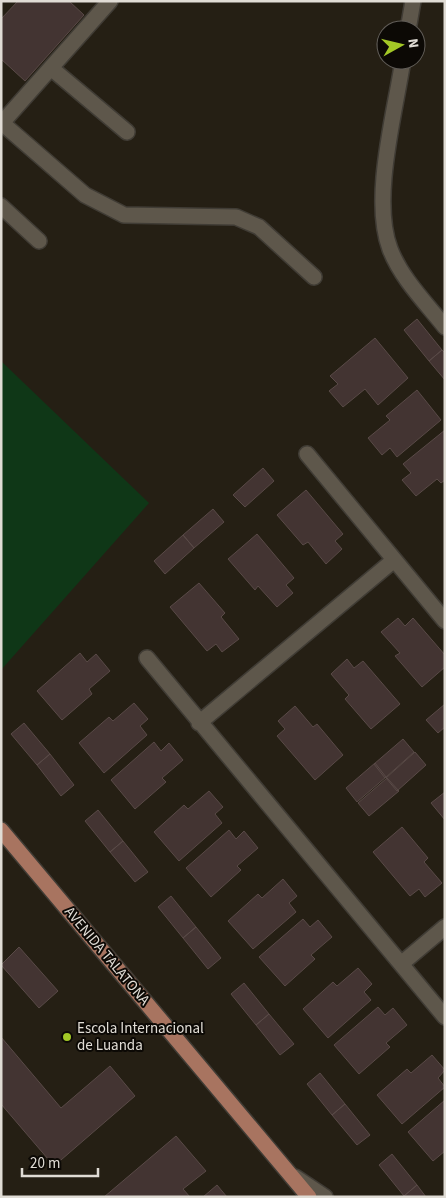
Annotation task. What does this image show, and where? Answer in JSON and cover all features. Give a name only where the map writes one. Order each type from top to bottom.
[{"type":"main road","name":"AVENIDA TALATONA","points":[[1,830],[309,1197]]},
{"type":"street","points":[[110,1],[1,124],[92,199],[124,214],[236,217],[259,227],[314,276]]},
{"type":"street","points":[[410,20],[413,1]]},
{"type":"street","points":[[51,68],[127,132]]},
{"type":"street","points":[[402,70],[381,196],[383,224],[390,249],[401,270],[445,327]]},
{"type":"street","points":[[1,206],[39,241]]},
{"type":"street","points":[[307,454],[445,621]]},
{"type":"street","points":[[199,723],[394,560]]},
{"type":"street","points":[[147,658],[199,723],[445,1017]]},
{"type":"street","points":[[401,964],[445,927]]},
{"type":"street","points":[[290,1174],[325,1197]]},
{"type":"green space","points":[[1,361],[149,503],[1,670]]},
{"type":"building","points":[[18,1],[69,1],[84,15],[25,81],[1,59],[1,19]]},
{"type":"building","points":[[417,319],[442,350],[429,361],[404,330]]},
{"type":"building","points":[[375,338],[408,378],[378,405],[365,389],[343,407],[329,391],[338,384],[330,376]]},
{"type":"building","points":[[442,350],[445,353],[445,380],[429,361]]},
{"type":"building","points":[[417,390],[441,420],[397,457],[390,448],[382,455],[368,438],[390,420],[386,416]]},
{"type":"building","points":[[445,430],[445,480],[441,483],[437,479],[416,496],[402,480],[411,473],[403,464]]},
{"type":"building","points":[[263,468],[274,481],[245,507],[233,495]]},
{"type":"building","points":[[306,490],[343,534],[335,541],[342,549],[326,564],[308,542],[303,545],[277,515]]},
{"type":"building","points":[[213,509],[224,522],[194,548],[183,535]]},
{"type":"building","points":[[257,534],[294,578],[286,585],[293,593],[277,607],[258,586],[255,590],[228,559]]},
{"type":"building","points":[[183,535],[194,548],[165,574],[154,561]]},
{"type":"building","points":[[199,583],[225,613],[221,617],[239,639],[222,652],[216,644],[207,651],[170,607]]},
{"type":"building","points":[[398,618],[405,626],[413,618],[445,655],[445,667],[422,687],[395,656],[400,653],[381,632]]},
{"type":"building","points":[[80,653],[87,662],[96,654],[110,671],[89,689],[92,694],[62,720],[37,691]]},
{"type":"building","points":[[347,659],[354,668],[363,661],[400,704],[371,729],[345,699],[349,695],[331,674]]},
{"type":"building","points":[[134,703],[148,719],[140,726],[147,735],[104,773],[79,743],[109,717],[113,721]]},
{"type":"building","points":[[445,704],[445,727],[438,733],[426,720]]},
{"type":"building","points":[[295,706],[313,727],[317,724],[343,755],[315,780],[277,736],[285,729],[278,721]]},
{"type":"building","points":[[24,723],[50,754],[37,765],[11,734]]},
{"type":"building","points":[[403,739],[414,752],[385,778],[374,764]]},
{"type":"building","points":[[154,742],[161,751],[169,743],[183,760],[162,778],[166,782],[135,809],[111,780]]},
{"type":"building","points":[[415,752],[426,765],[397,791],[386,778]]},
{"type":"building","points":[[50,754],[74,785],[61,796],[37,765]]},
{"type":"building","points":[[375,763],[386,777],[357,802],[346,788]]},
{"type":"building","points":[[387,778],[399,791],[369,816],[358,803]]},
{"type":"building","points":[[209,791],[223,807],[215,814],[222,823],[179,861],[154,832],[184,805],[188,809]]},
{"type":"building","points":[[445,792],[445,820],[431,803]]},
{"type":"building","points":[[98,810],[123,841],[110,852],[85,821]]},
{"type":"building","points":[[402,827],[428,858],[424,862],[442,883],[425,897],[419,889],[410,896],[373,852]]},
{"type":"building","points":[[229,830],[236,839],[244,831],[258,848],[237,866],[241,870],[211,897],[186,868]]},
{"type":"building","points":[[123,841],[148,872],[135,882],[110,852]]},
{"type":"building","points":[[283,879],[297,896],[289,903],[296,912],[253,949],[228,921],[258,894],[262,898]]},
{"type":"building","points":[[171,896],[196,927],[183,938],[158,907]]},
{"type":"building","points":[[303,919],[310,927],[318,920],[332,937],[311,955],[315,959],[285,986],[259,957]]},
{"type":"building","points":[[196,927],[221,958],[208,969],[183,938]]},
{"type":"building","points":[[19,947],[58,991],[39,1008],[1,965]]},
{"type":"building","points":[[358,968],[372,984],[364,992],[371,1000],[328,1038],[303,1009],[333,982],[337,986]]},
{"type":"building","points":[[244,983],[269,1014],[256,1025],[231,994]]},
{"type":"building","points":[[378,1007],[385,1015],[393,1008],[407,1025],[386,1043],[390,1047],[359,1074],[334,1045]]},
{"type":"building","points":[[269,1014],[294,1044],[280,1055],[256,1025]]},
{"type":"building","points":[[1,1037],[61,1108],[110,1066],[135,1096],[54,1166],[1,1104]]},
{"type":"building","points":[[432,1055],[445,1070],[438,1078],[445,1087],[402,1124],[377,1095],[407,1069],[411,1073]]},
{"type":"building","points":[[320,1073],[345,1104],[332,1115],[307,1084]]},
{"type":"building","points":[[445,1100],[445,1151],[433,1161],[408,1132]]},
{"type":"building","points":[[345,1104],[370,1135],[357,1145],[332,1115]]},
{"type":"building","points":[[176,1136],[206,1171],[183,1189],[190,1197],[104,1197]]},
{"type":"building","points":[[392,1154],[417,1185],[404,1196],[379,1165]]},
{"type":"building","points":[[217,1185],[227,1197],[203,1197]]},
{"type":"building","points":[[417,1185],[426,1197],[404,1197],[404,1196]]},
{"type":"place","name":"Escola Internacional de Luanda","points":[[67,1037]]}]
